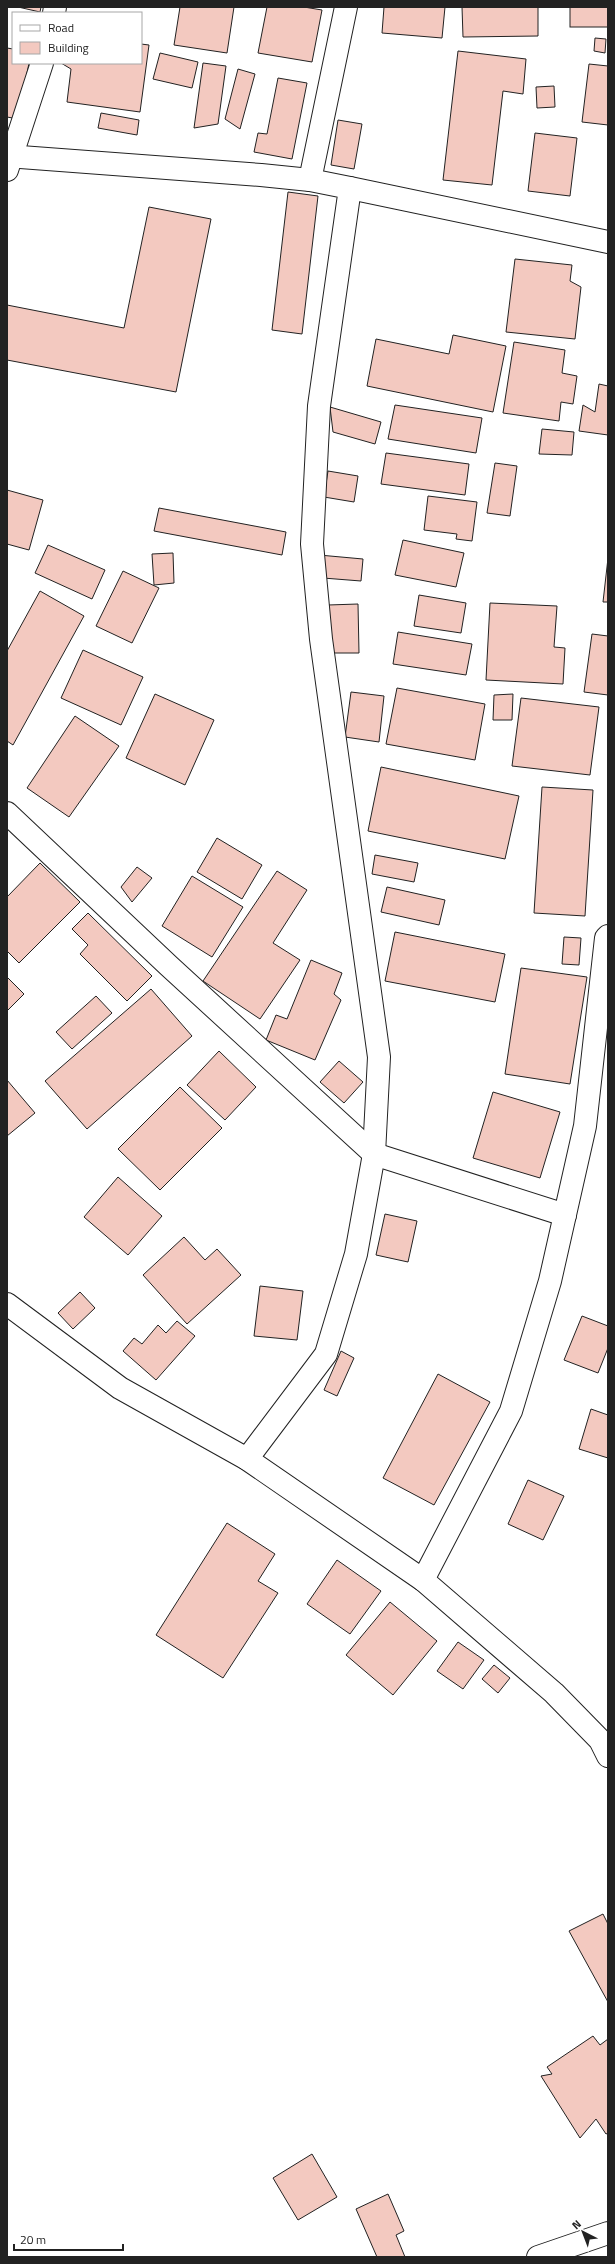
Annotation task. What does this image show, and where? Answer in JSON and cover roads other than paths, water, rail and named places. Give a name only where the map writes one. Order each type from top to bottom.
[{"type":"street","points":[[310,180],[346,7]]},
{"type":"street","points":[[42,64],[9,161],[310,180],[608,242]]},
{"type":"street","points":[[246,1459],[326,1354],[356,1254],[374,1154],[379,1057],[322,646],[312,544],[319,406],[350,188]]},
{"type":"street","points":[[7,813],[129,929],[374,1154],[565,1215]]},
{"type":"street","points":[[423,1580],[511,1411],[550,1281],[585,1126],[606,938],[608,936]]},
{"type":"street","points":[[7,1304],[120,1388],[246,1459],[423,1580],[554,1693],[600,1740],[608,1756]]},
{"type":"street","points":[[538,2257],[608,2233]]}]
